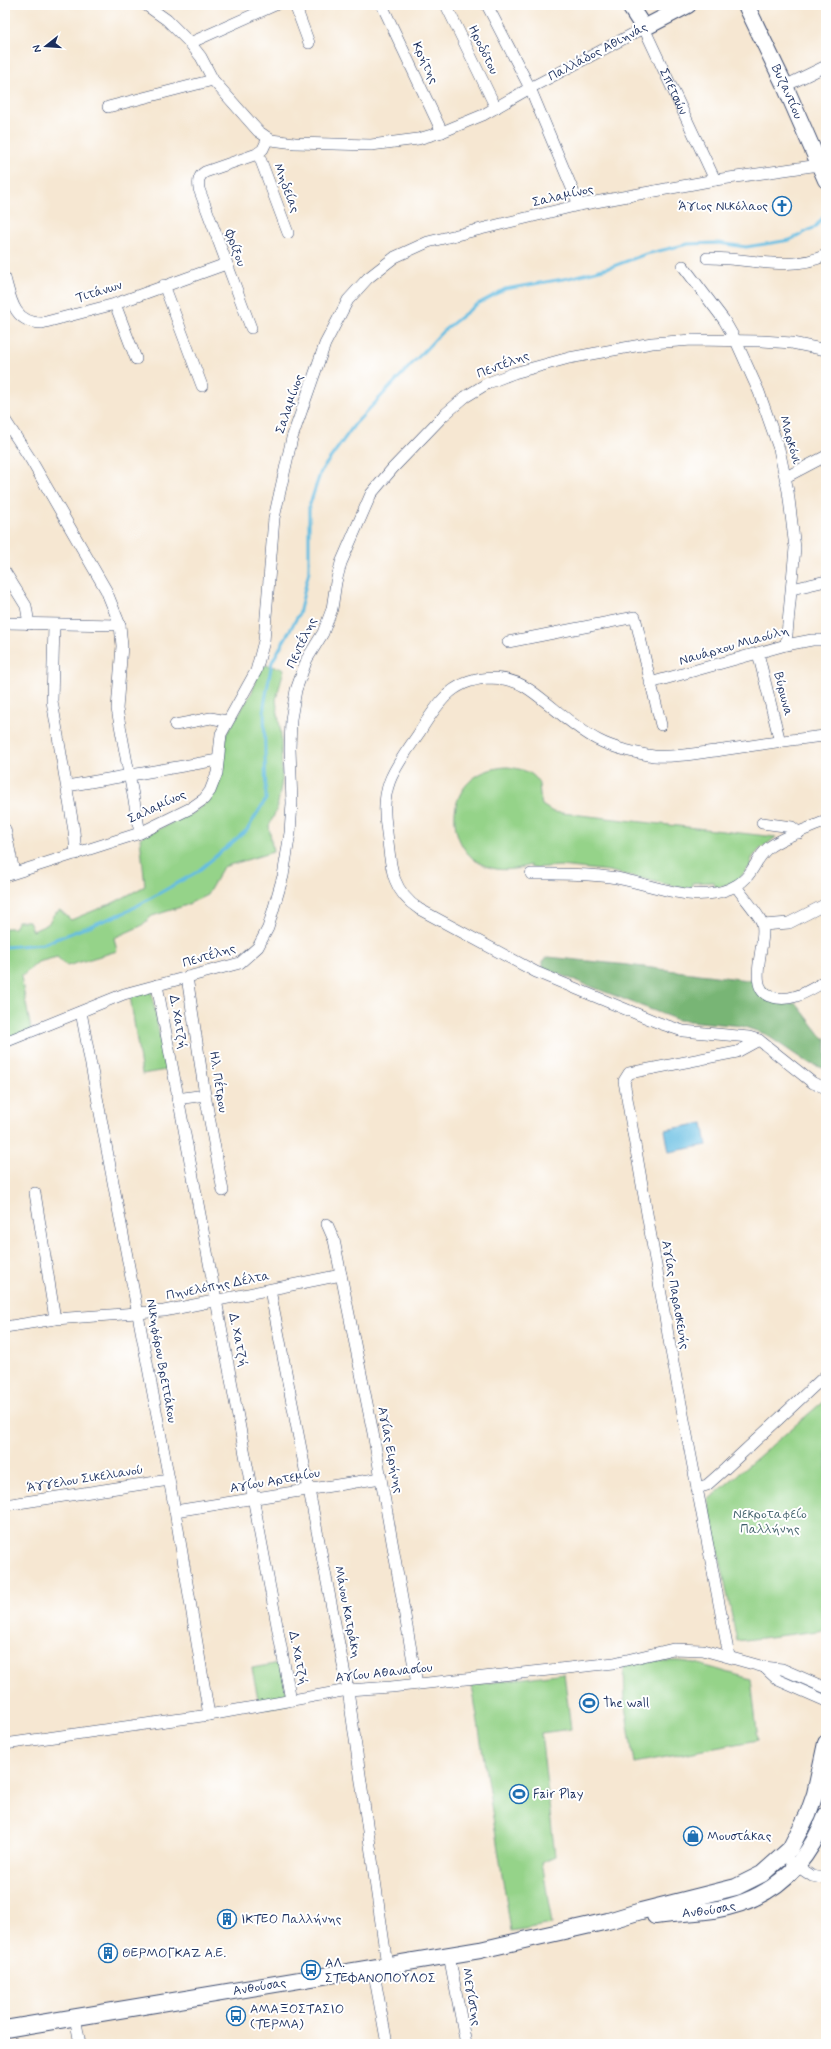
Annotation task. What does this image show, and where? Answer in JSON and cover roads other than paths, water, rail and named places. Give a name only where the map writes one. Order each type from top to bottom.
[{"type":"street","points":[[146,5],[166,20],[190,43],[201,57],[213,80],[258,131],[268,138],[258,153]]},
{"type":"street","points":[[190,43],[275,5]]},
{"type":"street","points":[[295,5],[309,43]]},
{"type":"street","name":"Κρήτης","points":[[382,5],[442,132]]},
{"type":"street","name":"Ηροδότου","points":[[446,5],[496,108]]},
{"type":"street","points":[[487,5],[530,88],[579,205]]},
{"type":"street","name":"Σπετσών","points":[[629,5],[644,28],[715,180]]},
{"type":"street","name":"Παλλάδος Αθιηνάς","points":[[268,138],[295,143],[371,144],[418,139],[442,132],[470,121],[496,108],[530,88],[688,5]]},
{"type":"street","name":"Βυζαντίου","points":[[746,5],[822,165],[826,180]]},
{"type":"street","points":[[785,86],[826,66]]},
{"type":"street","points":[[108,107],[213,80]]},
{"type":"street","name":"Φρίξου","points":[[251,328],[199,189],[200,176],[205,172],[258,153]]},
{"type":"street","name":"Μηδείας","points":[[258,153],[288,233]]},
{"type":"street","name":"Σαλαμίνος","points":[[9,874],[140,833],[191,808],[204,799],[214,783],[221,734],[226,721],[248,686],[261,656],[264,641],[274,518],[292,438],[325,344],[348,300],[368,278],[394,257],[428,242],[579,205],[715,180],[822,165]]},
{"type":"street","points":[[707,258],[789,264],[807,262],[826,255]]},
{"type":"street","name":"Τιτάνων","points":[[5,278],[14,309],[23,319],[32,323],[46,322],[115,304],[164,285],[226,264]]},
{"type":"street","name":"Μαρκόνι","points":[[683,266],[724,320],[736,341],[767,413],[786,477],[794,536],[795,558],[786,645]]},
{"type":"street","points":[[164,285],[202,386]]},
{"type":"street","points":[[115,304],[136,359]]},
{"type":"street","name":"Πεντέλης","points":[[5,1042],[124,994],[240,963],[258,947],[268,928],[283,876],[290,833],[292,803],[290,741],[291,719],[296,690],[307,659],[323,633],[328,621],[332,609],[336,582],[341,563],[372,494],[393,468],[443,416],[465,397],[488,383],[514,373],[569,358],[652,344],[692,340],[736,341],[787,343],[826,350]]},
{"type":"street","points":[[5,420],[31,460],[106,590],[120,625],[122,646],[117,710],[140,833]]},
{"type":"street","points":[[786,477],[826,456]]},
{"type":"street","points":[[5,572],[26,606],[29,624]]},
{"type":"street","points":[[792,589],[826,581]]},
{"type":"street","points":[[508,642],[635,617],[661,725]]},
{"type":"street","points":[[5,623],[120,625]]},
{"type":"street","points":[[54,625],[52,701],[67,786],[76,854]]},
{"type":"street","name":"Ναυάρχου Μιαούλη","points":[[650,684],[786,645],[812,640],[826,640]]},
{"type":"street","name":"Βύρωνα","points":[[758,653],[780,742]]},
{"type":"street","points":[[826,736],[682,755],[655,756],[610,746],[597,740],[567,719],[529,688],[517,683],[494,678],[479,679],[454,689],[439,703],[394,770],[388,785],[384,805],[394,879],[405,898],[419,909],[536,972],[659,1023],[683,1032],[749,1036],[759,1040],[813,1083],[826,1088]]},
{"type":"street","points":[[175,725],[211,718],[226,721]]},
{"type":"street","points":[[67,786],[218,760]]},
{"type":"street","points":[[531,874],[577,874],[611,877],[677,892],[698,895],[717,892],[736,886],[749,875],[768,849],[826,821]]},
{"type":"street","points":[[762,823],[792,826],[799,833]]},
{"type":"street","points":[[5,829],[9,874]]},
{"type":"street","points":[[736,886],[763,925],[758,981],[766,994],[773,998],[790,999],[826,981]]},
{"type":"street","points":[[763,925],[789,924],[826,904]]},
{"type":"street","name":"Ηλ. Πέτρου","points":[[187,978],[205,1095],[223,1191]]},
{"type":"street","name":"Δ. Χατζή","points":[[157,985],[177,1099],[291,1700]]},
{"type":"street","name":"Νικηφόρου Βρεττάκου","points":[[81,1012],[169,1480],[209,1715]]},
{"type":"street","name":"Αγίας Παρασκευής","points":[[729,1656],[670,1346],[624,1081],[630,1073],[737,1052],[759,1040]]},
{"type":"street","points":[[177,1099],[205,1095]]},
{"type":"street","points":[[35,1192],[55,1319]]},
{"type":"street","name":"Αγίας Ειρήνης","points":[[328,1224],[334,1240],[381,1478],[417,1684]]},
{"type":"street","name":"Πηνελόπης Δέλτα","points":[[5,1327],[55,1319],[164,1311],[341,1275]]},
{"type":"street","name":"Μάνου Κατράκη","points":[[270,1290],[348,1690],[380,1967],[387,2044]]},
{"type":"street","points":[[698,1488],[707,1485],[826,1375]]},
{"type":"street","name":"Αγίου Αρτεμίου","points":[[174,1511],[254,1500],[381,1478]]},
{"type":"street","name":"Άγγελου Σικελιανού","points":[[5,1505],[169,1480]]},
{"type":"street","name":"Αγίου Αθανασίου","points":[[5,1744],[209,1715],[348,1690],[614,1663],[673,1649],[698,1649],[729,1656],[764,1667],[782,1669],[826,1688]]},
{"type":"street","name":"Αγίου Αθανασίου","points":[[764,1667],[778,1680],[826,1701]]},
{"type":"street","name":"Ανθούσας","points":[[5,2029],[380,1967],[514,1943],[608,1921],[736,1887],[762,1874],[783,1856],[800,1832],[808,1814],[826,1743]]},
{"type":"street","name":"Ανθούσας","points":[[608,1921],[622,1921],[724,1908],[753,1899],[777,1885],[798,1866],[814,1843],[826,1815]]},
{"type":"street","points":[[783,1856],[812,1876],[826,1878]]},
{"type":"street","name":"Μεγίστης","points":[[449,1955],[466,2044]]},
{"type":"street","points":[[75,2017],[80,2044]]},
{"type":"water","points":[[703,1123],[707,1145],[669,1152],[665,1130]]},
{"type":"waterway","points":[[5,947],[43,944],[126,912],[197,872],[247,830],[266,799],[264,706],[272,662],[299,614],[309,571],[309,507],[321,471],[355,424],[443,331],[476,305],[505,289],[569,278],[611,267],[646,254],[688,244],[718,243],[746,247],[790,240],[815,227],[826,214]]},
{"type":"place","name":"Άγιος Νικόλαος","points":[[782,206]]},
{"type":"place","name":"The wall","points":[[589,1703]]},
{"type":"place","name":"Fair Play","points":[[519,1794]]},
{"type":"place","name":"Μουστάκας","points":[[693,1836]]},
{"type":"place","name":"ΙΚΤΕΟ Παλλήνης","points":[[227,1919]]},
{"type":"place","name":"ΘΕΡΜΟΓΚΑΖ Α.Ε.","points":[[108,1953]]},
{"type":"place","name":"ΑΛ. ΣΤΕΦΑΝΟΠΟΥΛΟΣ","points":[[311,1970]]},
{"type":"place","name":"ΑΜΑΞΟΣΤΑΣΙΟ (ΤΕΡΜΑ)","points":[[236,2016]]},
{"type":"park label","name":"Νεκροταφείο Παλλήνης","points":[[770,1522]]}]
